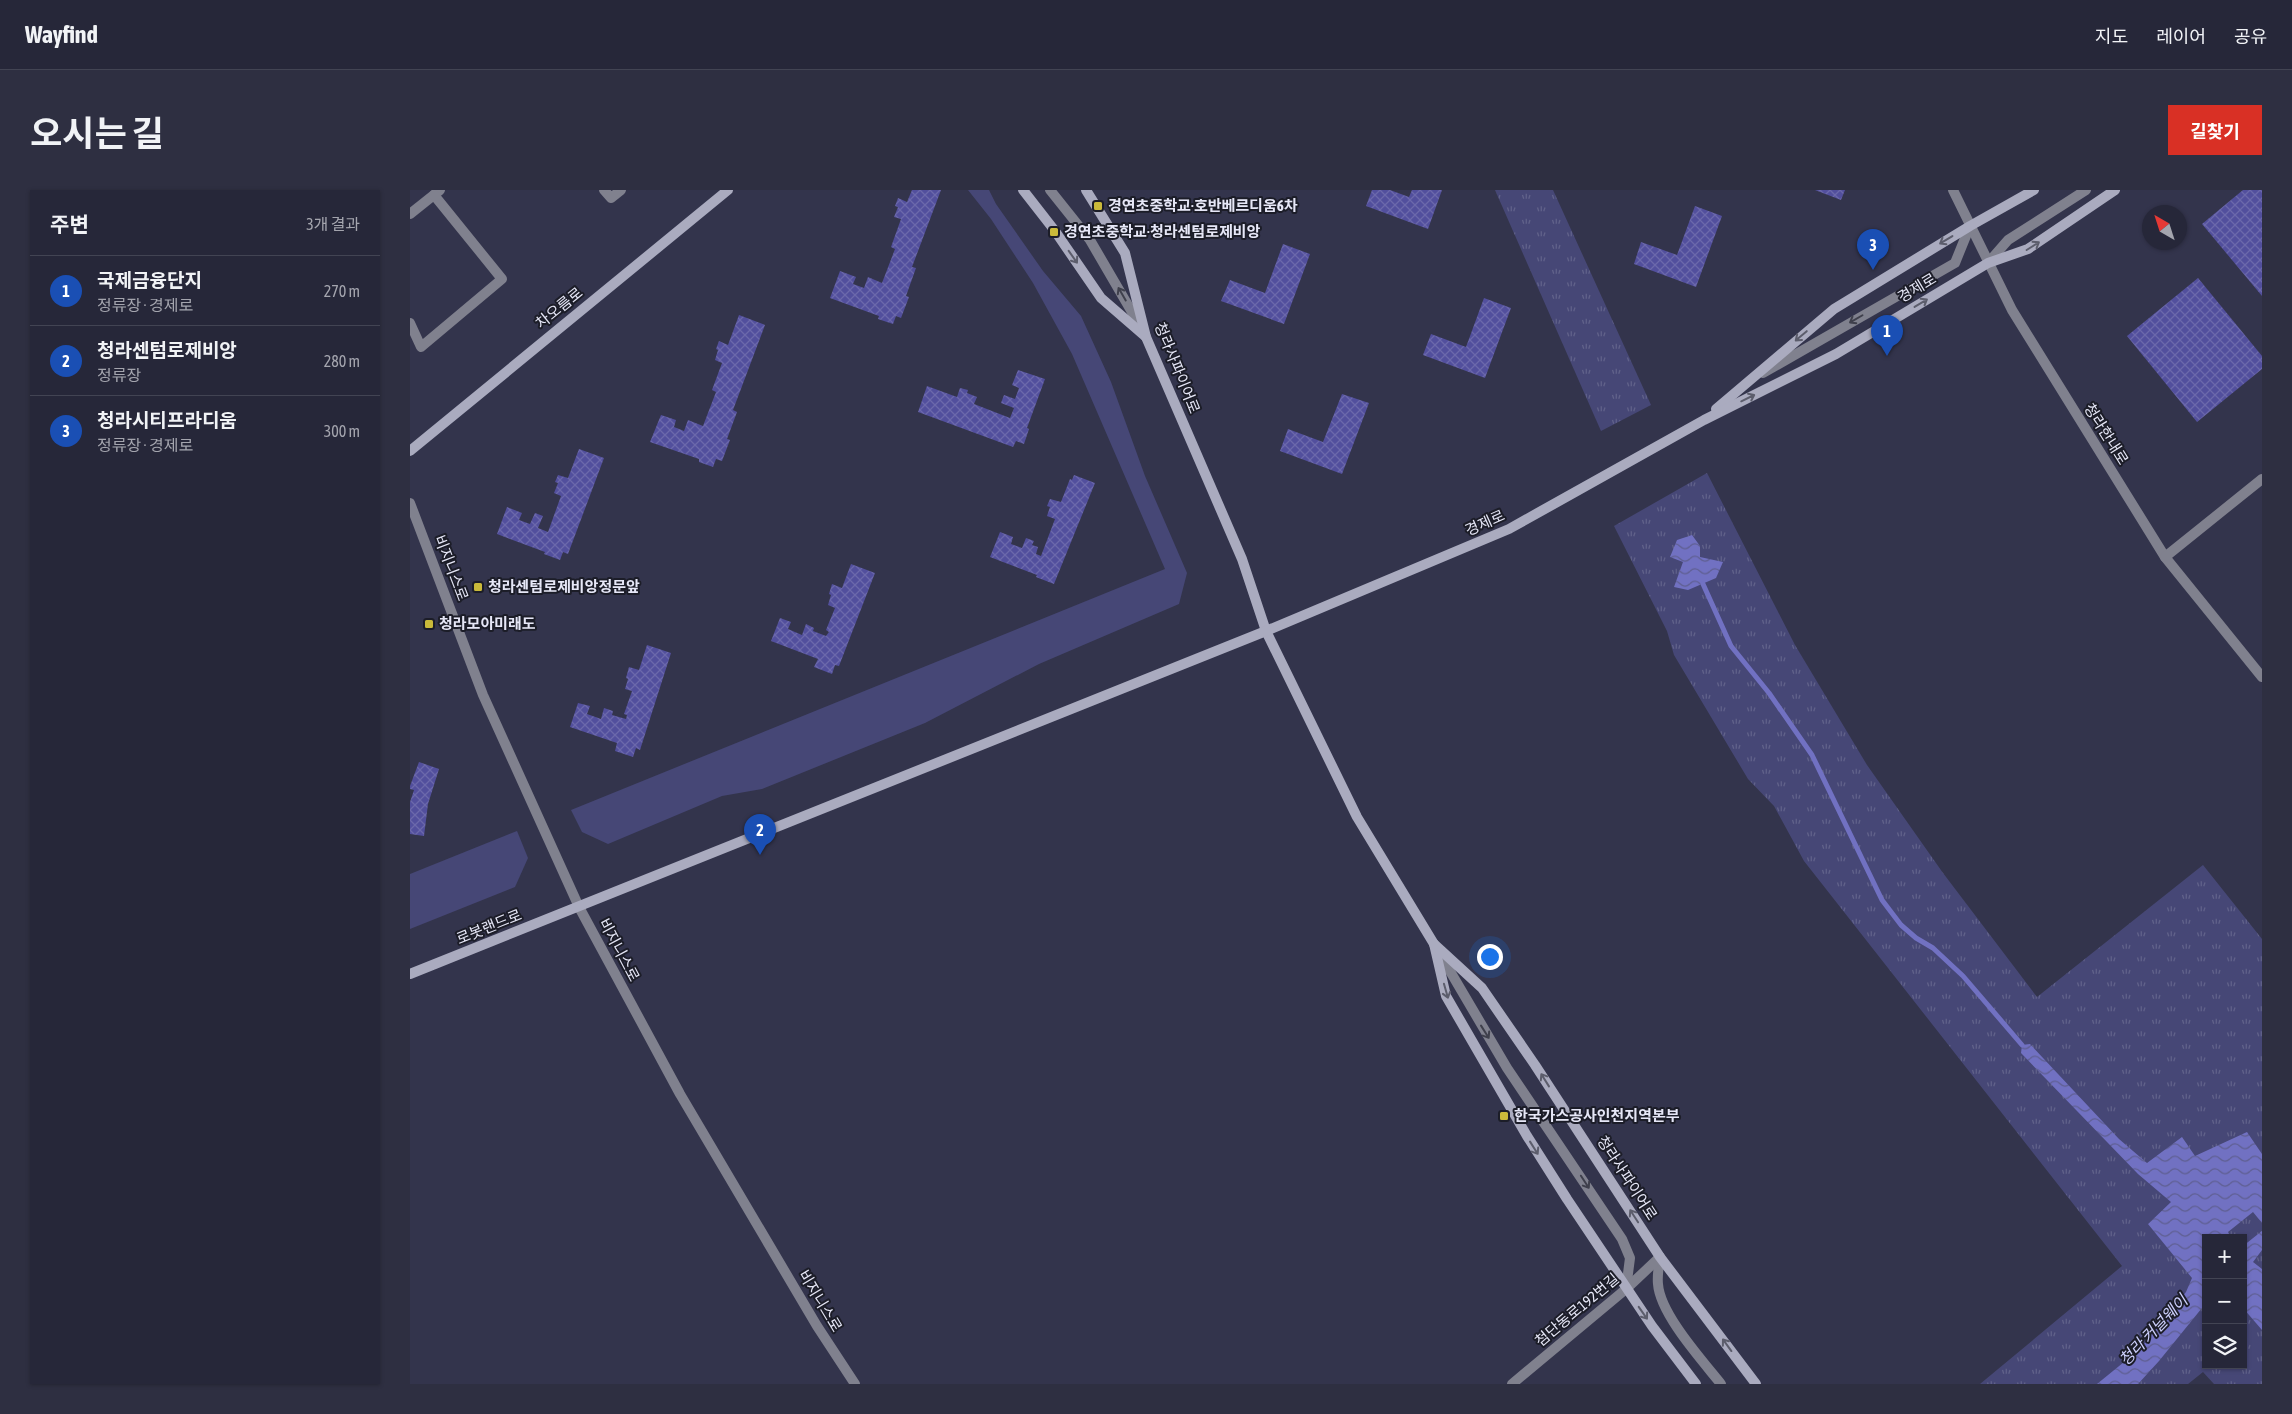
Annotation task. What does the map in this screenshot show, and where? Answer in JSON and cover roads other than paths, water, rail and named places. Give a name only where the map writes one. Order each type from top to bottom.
[{"type":"main road","name":"차오름로","points":[[410,451],[728,190]]},
{"type":"main road","points":[[1023,190],[1055,231],[1100,298],[1146,337]]},
{"type":"main road","name":"청라사파이어로","points":[[1086,190],[1125,252],[1146,337],[1242,559],[1266,631],[1357,817],[1434,944],[1482,988],[1535,1065],[1660,1257],[1756,1384]]},
{"type":"main road","name":"경제로","points":[[1704,420],[1834,309],[1970,226],[2034,190]]},
{"type":"main road","name":"경제로","points":[[579,907],[1266,631],[1509,529],[1704,420],[1836,354],[1988,264],[2028,249],[2115,190]]},
{"type":"main road","name":"로봇랜드로","points":[[410,974],[579,907]]},
{"type":"main road","points":[[1434,944],[1446,996],[1527,1136],[1626,1289],[1696,1384]]},
{"type":"street","points":[[604,190],[611,198],[621,190]]},
{"type":"street","points":[[1050,190],[1090,240],[1146,337]]},
{"type":"street","name":"청라한내로","points":[[1953,190],[2012,310],[2165,557],[2262,677]]},
{"type":"street","points":[[1988,264],[2008,240],[2086,190]]},
{"type":"street","points":[[410,214],[435,192],[502,279],[421,347],[410,323]]},
{"type":"street","points":[[1750,380],[1955,263],[1970,226]]},
{"type":"street","points":[[2165,557],[2262,479]]},
{"type":"street","name":"비지니스로","points":[[410,503],[483,695],[579,907],[680,1094],[817,1326],[855,1384]]},
{"type":"street","points":[[1434,944],[1508,1068],[1622,1239],[1630,1258],[1626,1289]]},
{"type":"street","points":[[1660,1257],[1658,1285],[1666,1308],[1673,1321],[1721,1384]]},
{"type":"street","name":"첨단동로192번길","points":[[1512,1384],[1626,1289],[1660,1257]]},
{"type":"water","points":[[1692,535],[1700,546],[1700,557],[1723,562],[1716,578],[1688,590],[1674,587],[1683,562],[1670,557],[1677,540]]},
{"type":"water","points":[[2030,1044],[2119,1139],[2147,1163],[2182,1137],[2195,1156],[2247,1132],[2262,1154],[2262,1223],[2253,1212],[2228,1232],[2229,1234],[2202,1234],[2202,1308],[2138,1384],[2097,1384],[2140,1349],[2186,1292],[2192,1278],[2148,1224],[2171,1202],[2138,1174],[2021,1053],[2022,1045]]},
{"type":"water","points":[[2262,1231],[2262,1250],[2253,1262],[2262,1269],[2262,1330],[2247,1313],[2247,1243]]},
{"type":"waterway","points":[[1703,584],[1731,646],[1769,693],[1812,755],[1882,900],[1901,925],[1916,938],[1933,948],[1963,976],[2022,1045]]},
{"type":"place","name":"경연초중학교·호반베르디움6차","points":[[1098,206]]},
{"type":"place","name":"경연초중학교·청라센텀로제비앙","points":[[1054,232]]},
{"type":"place","name":"청라시티프라디움","points":[[1873,270]]},
{"type":"place","name":"국제금융단지","points":[[1887,356]]},
{"type":"place","name":"청라센텀로제비앙정문앞","points":[[478,587]]},
{"type":"place","name":"청라모아미래도","points":[[429,624]]},
{"type":"place","name":"청라센텀로제비앙","points":[[760,855]]},
{"type":"place","name":"한국가스공사인천지역본부","points":[[1504,1116]]},
{"type":"water label","name":"청라 커널웨이","points":[[2153,1330]]}]
